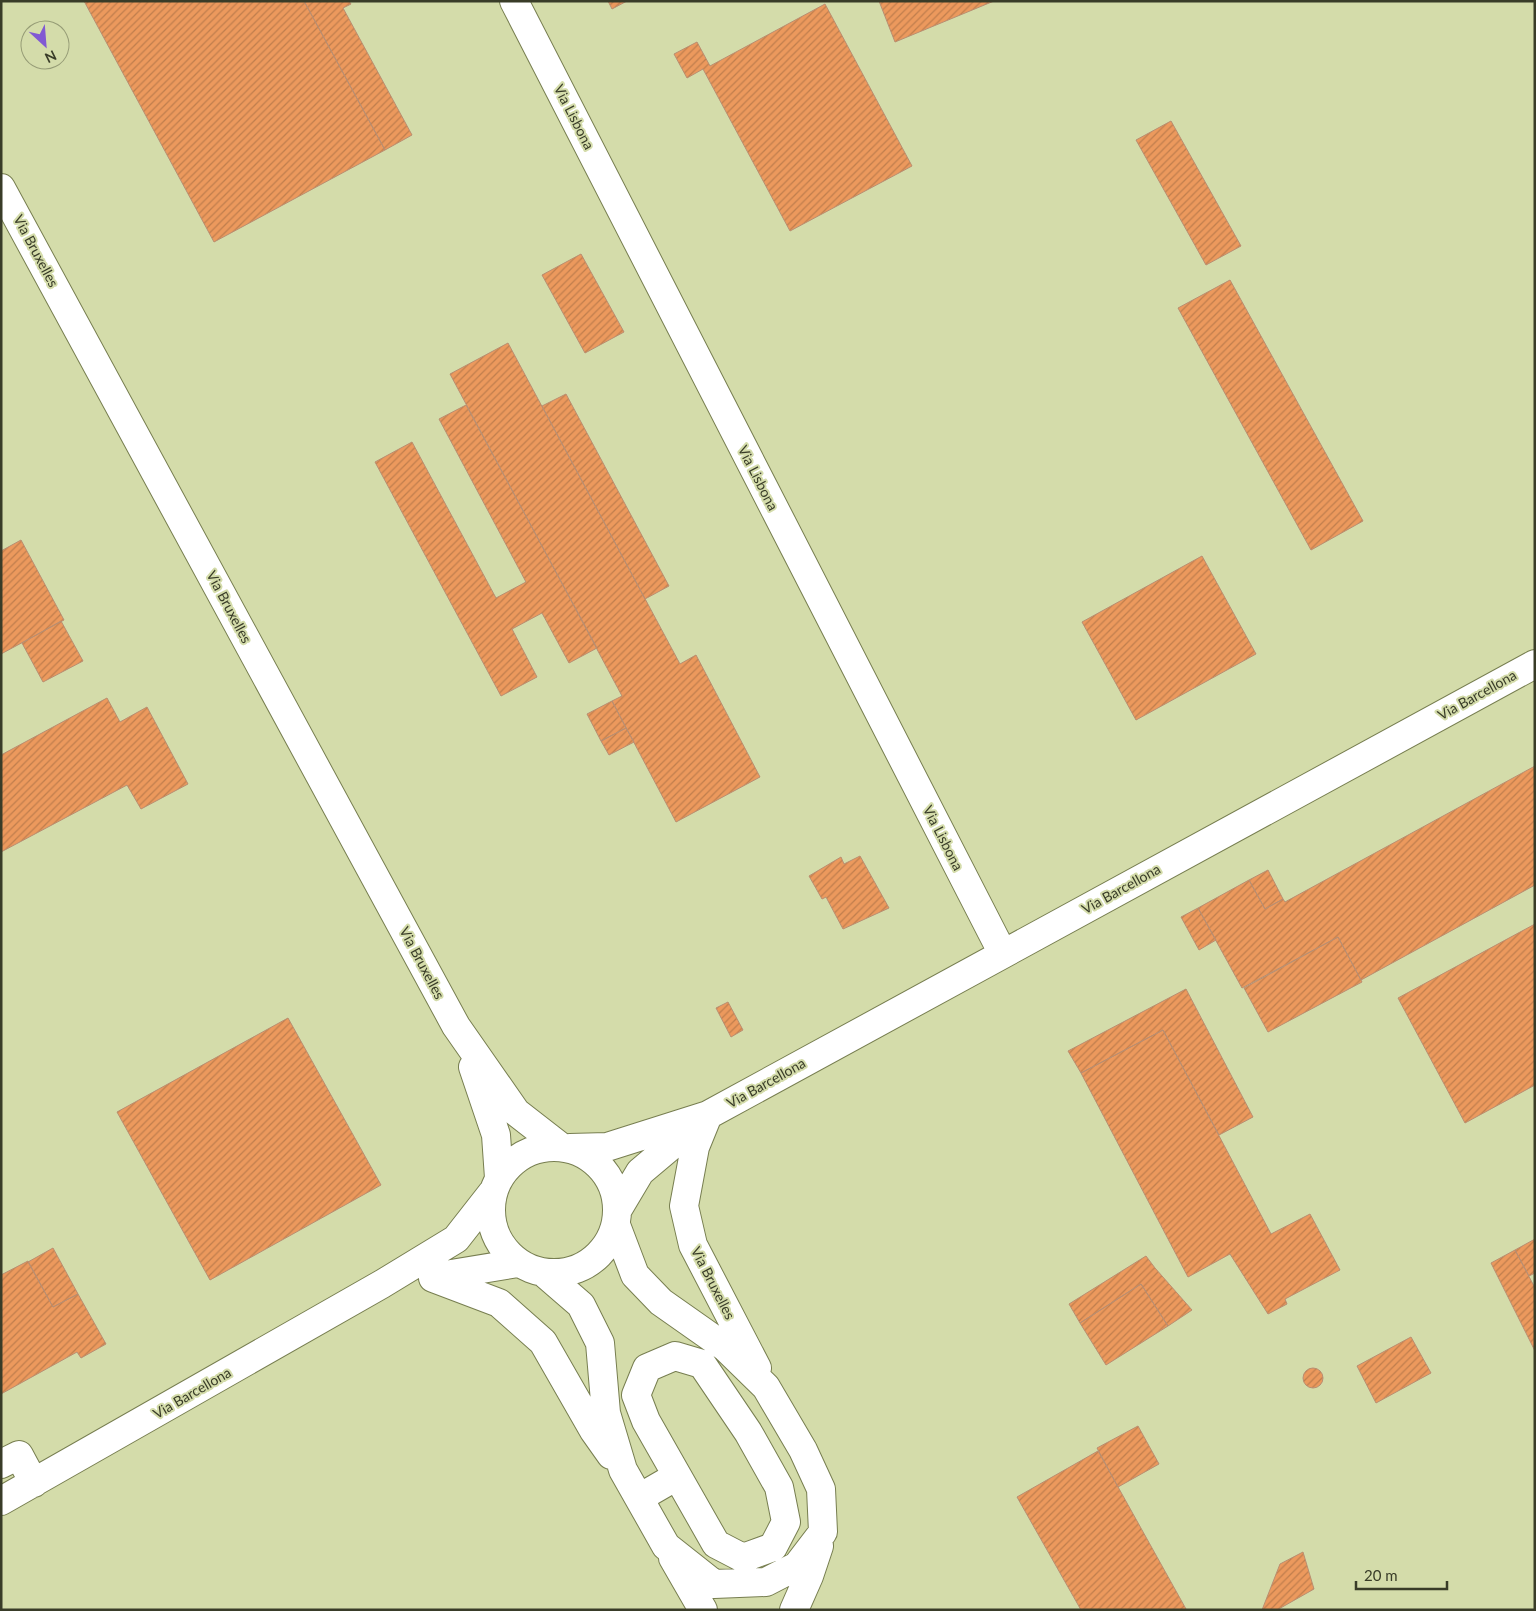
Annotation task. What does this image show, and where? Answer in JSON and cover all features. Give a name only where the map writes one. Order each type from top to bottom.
[{"type":"street","name":"Via Lisbona","points":[[514,1],[1003,954]]},
{"type":"street","name":"Via Bruxelles","points":[[1,188],[456,1026],[478,1080],[496,1135],[496,1185],[490,1213],[494,1233],[504,1250],[518,1264],[544,1274],[581,1305],[600,1343],[606,1413],[623,1470]]},
{"type":"street","name":"Via Barcellona","points":[[566,1148],[607,1147],[708,1115],[1535,664]]},
{"type":"street","name":"Via Bruxelles","points":[[456,1026],[516,1112],[566,1148],[589,1157],[604,1171],[614,1189],[617,1217],[634,1275],[661,1302],[725,1347],[766,1387]]},
{"type":"street","name":"Via Barcellona","points":[[617,1217],[640,1172],[708,1115]]},
{"type":"street","name":"Via Bruxelles","points":[[708,1115],[695,1147],[684,1206],[693,1246],[766,1387],[803,1450],[820,1489],[823,1532],[809,1576],[794,1610]]},
{"type":"street","points":[[496,1185],[510,1164],[526,1153],[542,1147],[566,1148]]},
{"type":"street","name":"Via Barcellona","points":[[1,1501],[34,1484],[382,1284],[456,1239],[496,1185]]},
{"type":"street","name":"Via Bruxelles","points":[[544,1274],[563,1273],[581,1268],[597,1257],[609,1242],[617,1217]]},
{"type":"street","name":"Via Barcellona","points":[[382,1284],[518,1264]]},
{"type":"street","name":"Via Bruxelles","points":[[433,1278],[500,1303],[543,1342],[594,1431],[623,1470],[703,1610]]},
{"type":"street","points":[[675,1356],[702,1364],[748,1432],[779,1487],[786,1522],[773,1547],[743,1558],[716,1544],[646,1421],[636,1395],[647,1368],[675,1356]]},
{"type":"street","points":[[748,1432],[781,1413]]},
{"type":"street","points":[[1,1464],[19,1455],[34,1484]]},
{"type":"street","points":[[639,1498],[677,1476]]},
{"type":"street","name":"Via Bruxelles","points":[[666,1546],[714,1584],[766,1582],[797,1566],[823,1532]]},
{"type":"building","points":[[84,1],[304,1],[385,150],[214,242]]},
{"type":"building","points":[[304,1],[349,1],[351,4],[343,8],[412,135],[385,150]]},
{"type":"building","points":[[608,1],[627,1],[612,9]]},
{"type":"building","points":[[879,1],[994,1],[895,42]]},
{"type":"building","points":[[825,4],[912,166],[790,231],[703,69],[687,78],[674,54],[697,42],[710,66]]},
{"type":"building","points":[[1171,121],[1241,246],[1206,265],[1136,140]]},
{"type":"building","points":[[581,254],[624,332],[585,353],[542,275]]},
{"type":"building","points":[[1230,280],[1363,521],[1311,550],[1178,308]]},
{"type":"building","points":[[508,343],[680,664],[696,655],[760,777],[676,822],[612,701],[622,696],[450,374]]},
{"type":"building","points":[[566,394],[669,586],[645,599],[542,406]]},
{"type":"building","points":[[466,405],[597,648],[569,663],[542,613],[512,629],[537,677],[501,696],[375,462],[412,442],[496,598],[526,582],[439,419]]},
{"type":"building","points":[[21,540],[64,620],[1,654],[1,551]]},
{"type":"building","points":[[1202,556],[1256,654],[1136,720],[1082,622]]},
{"type":"building","points":[[61,621],[83,661],[43,682],[22,643]]},
{"type":"building","points":[[107,698],[120,722],[147,707],[188,784],[141,809],[127,785],[1,852],[1,755]]},
{"type":"building","points":[[612,701],[626,728],[601,741],[587,714]]},
{"type":"building","points":[[626,728],[634,742],[609,755],[601,741]]},
{"type":"building","points":[[1535,766],[1535,885],[1361,980],[1338,937],[1242,988],[1198,908],[1249,880],[1265,909],[1283,899],[1285,902]]},
{"type":"building","points":[[860,856],[889,908],[843,929],[826,897],[822,899],[809,876],[841,857],[844,864]]},
{"type":"building","points":[[1268,870],[1283,899],[1265,909],[1249,880]]},
{"type":"building","points":[[1198,908],[1216,940],[1199,950],[1181,917]]},
{"type":"building","points":[[1535,924],[1535,1085],[1465,1123],[1398,998]]},
{"type":"building","points":[[1338,937],[1362,982],[1268,1032],[1244,988]]},
{"type":"building","points":[[1186,989],[1253,1117],[1219,1135],[1163,1030],[1081,1073],[1068,1051]]},
{"type":"building","points":[[728,1002],[743,1030],[731,1037],[716,1008]]},
{"type":"building","points":[[288,1018],[381,1185],[210,1280],[117,1112]]},
{"type":"building","points":[[1163,1030],[1271,1234],[1310,1214],[1340,1270],[1285,1299],[1287,1304],[1268,1314],[1230,1254],[1188,1277],[1081,1073]]},
{"type":"building","points":[[1535,1239],[1535,1273],[1529,1276],[1515,1250]]},
{"type":"building","points":[[53,1248],[78,1294],[53,1307],[28,1262]]},
{"type":"building","points":[[1515,1250],[1535,1288],[1535,1351],[1491,1263]]},
{"type":"building","points":[[1146,1256],[1192,1310],[1168,1326],[1141,1284],[1080,1323],[1069,1304]]},
{"type":"building","points":[[28,1261],[53,1307],[78,1294],[106,1344],[81,1358],[77,1352],[1,1394],[1,1275]]},
{"type":"building","points":[[1141,1284],[1168,1326],[1106,1365],[1080,1323]]},
{"type":"building","points":[[1411,1337],[1431,1373],[1376,1403],[1357,1366]]},
{"type":"building","points":[[1313,1368],[1320,1371],[1323,1378],[1320,1385],[1313,1388],[1306,1385],[1303,1378],[1306,1371]]},
{"type":"building","points":[[1138,1426],[1159,1464],[1118,1487],[1097,1448]]},
{"type":"building","points":[[1098,1451],[1186,1609],[1081,1610],[1017,1497]]},
{"type":"building","points":[[1303,1552],[1314,1589],[1277,1610],[1262,1610],[1280,1564]]}]
